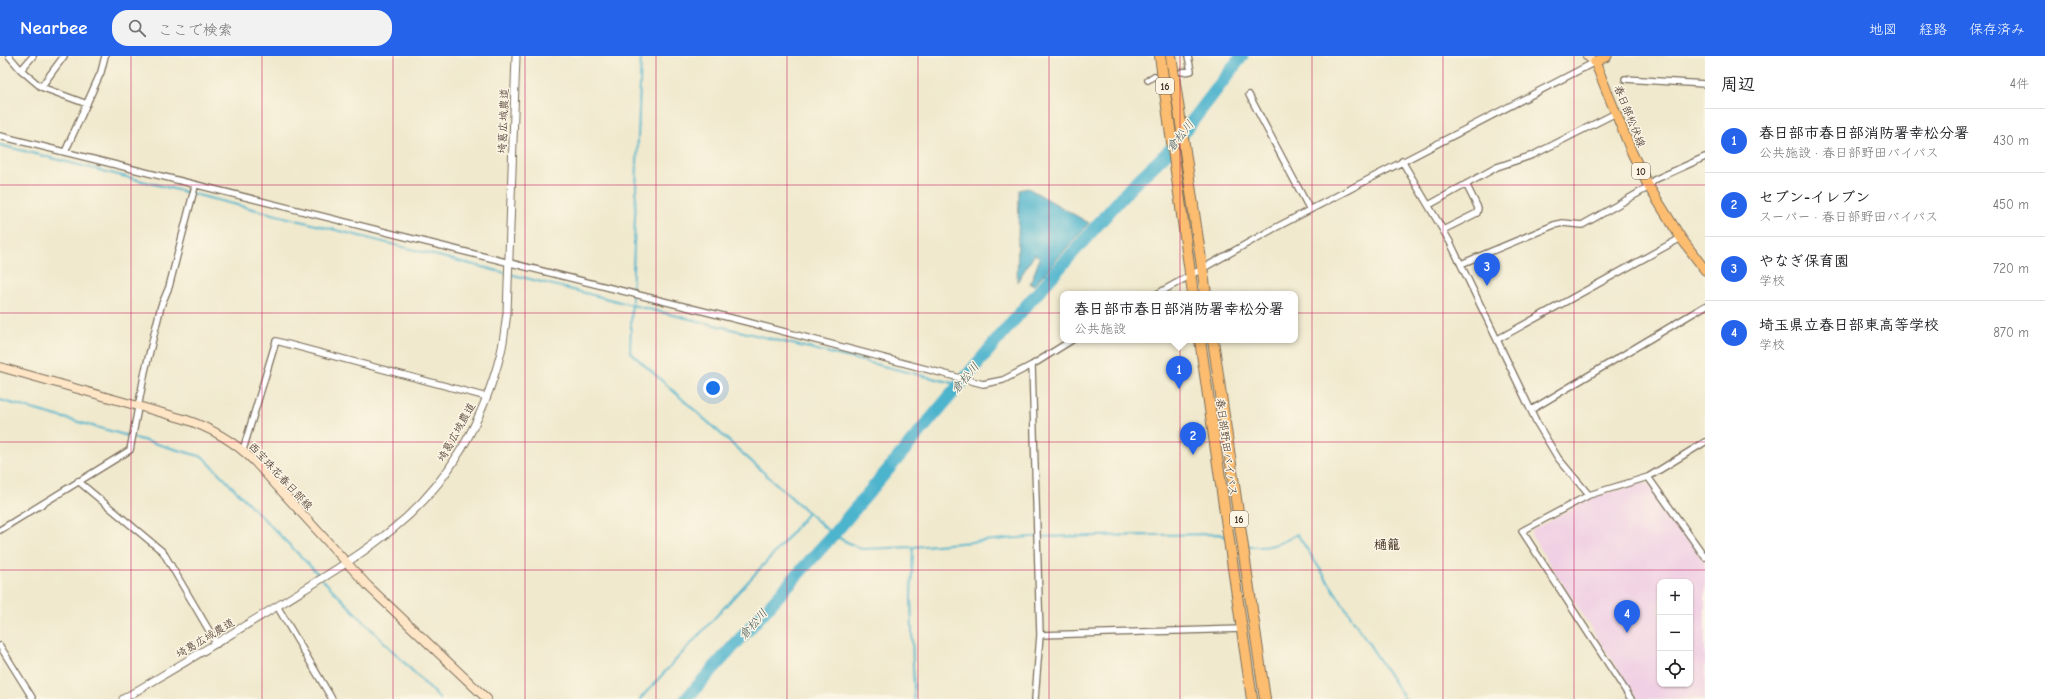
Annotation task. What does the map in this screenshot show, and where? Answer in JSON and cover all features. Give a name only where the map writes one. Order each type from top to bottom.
[{"type":"highway","name":"16","points":[[1160,56],[1170,116],[1192,291]]},
{"type":"highway","name":"16","points":[[1171,56],[1206,291]]},
{"type":"highway","name":"春日部野田バイパス","points":[[1200,343],[1252,699]]},
{"type":"highway","name":"春日部野田バイパス","points":[[1213,343],[1265,699]]},
{"type":"main road","points":[[1588,56],[1595,62],[1607,56]]},
{"type":"main road","name":"春日部松伏線","points":[[1595,62],[1632,154],[1649,187],[1705,270]]},
{"type":"main road","name":"西宝珠花春日部線","points":[[0,367],[202,425],[222,435],[243,450],[346,564],[458,673],[487,699]]},
{"type":"street","points":[[9,56],[21,70],[42,87],[86,104]]},
{"type":"street","points":[[21,70],[33,56]]},
{"type":"street","points":[[42,87],[64,56]]},
{"type":"street","points":[[65,152],[101,72],[105,56]]},
{"type":"street","name":"埼葛広域農道","points":[[123,699],[217,644],[346,564],[394,528],[418,507],[452,464],[487,397],[501,351],[507,313],[516,56]]},
{"type":"street","points":[[1182,72],[1191,71],[1188,56]]},
{"type":"street","points":[[1162,291],[1402,161],[1595,62]]},
{"type":"street","points":[[1148,80],[1154,76]]},
{"type":"street","points":[[1625,79],[1705,84]]},
{"type":"street","points":[[1248,95],[1310,210]]},
{"type":"street","points":[[1429,205],[1497,167],[1533,155],[1616,113]]},
{"type":"street","points":[[0,136],[195,186],[275,203],[508,263],[747,322],[983,384],[1003,380],[1032,365],[1067,343]]},
{"type":"street","points":[[1461,264],[1554,225],[1563,223],[1582,225],[1649,187],[1654,180],[1705,156]]},
{"type":"street","points":[[1402,161],[1429,205],[1461,264],[1531,410],[1550,446],[1589,495]]},
{"type":"street","points":[[1443,230],[1477,213],[1478,208],[1466,184]]},
{"type":"street","points":[[0,530],[130,450],[145,371],[161,306],[169,287],[195,186]]},
{"type":"street","points":[[1498,339],[1682,238]]},
{"type":"street","points":[[1531,410],[1705,306]]},
{"type":"street","points":[[243,450],[276,341],[487,397]]},
{"type":"street","points":[[1032,365],[1040,635],[1034,699]]},
{"type":"street","points":[[1631,699],[1522,531],[1589,495],[1648,477],[1705,442]]},
{"type":"street","points":[[1648,477],[1705,557]]},
{"type":"street","points":[[78,481],[163,552],[217,644]]},
{"type":"street","points":[[277,606],[332,699]]},
{"type":"street","points":[[1040,635],[1242,629]]},
{"type":"street","points":[[0,646],[33,699]]},
{"type":"shaded area","points":[[1643,483],[1649,484],[1705,563],[1705,699],[1637,699],[1531,535],[1532,530],[1591,498]]},
{"type":"water","points":[[1028,188],[1089,223],[1034,285],[1030,284],[1040,258],[1035,254],[1017,282],[1019,190]]},
{"type":"waterway","points":[[641,56],[630,352],[833,535],[861,549],[913,547],[1030,537],[1219,534],[1226,537]]},
{"type":"waterway","name":"倉松川","points":[[686,699],[833,535],[1025,307],[1131,187],[1171,149],[1242,56]]},
{"type":"waterway","points":[[0,145],[632,305],[961,385]]},
{"type":"waterway","points":[[0,400],[203,457],[320,576]]},
{"type":"waterway","points":[[640,699],[779,548],[808,513]]},
{"type":"waterway","points":[[1247,545],[1253,547],[1266,547],[1279,543],[1297,534],[1405,699]]},
{"type":"waterway","points":[[913,547],[911,597],[914,699]]},
{"type":"waterway","points":[[323,580],[440,699]]},
{"type":"place","name":"やなぎ保育園","points":[[1487,286]]},
{"type":"place","name":"春日部市春日部消防署幸松分署","points":[[1179,389]]},
{"type":"place","name":"セブン-イレブン","points":[[1193,455]]},
{"type":"place","name":"埼玉県立春日部東高等学校","points":[[1627,633]]},
{"type":"district","name":"樋籠","points":[[1387,544]]}]
